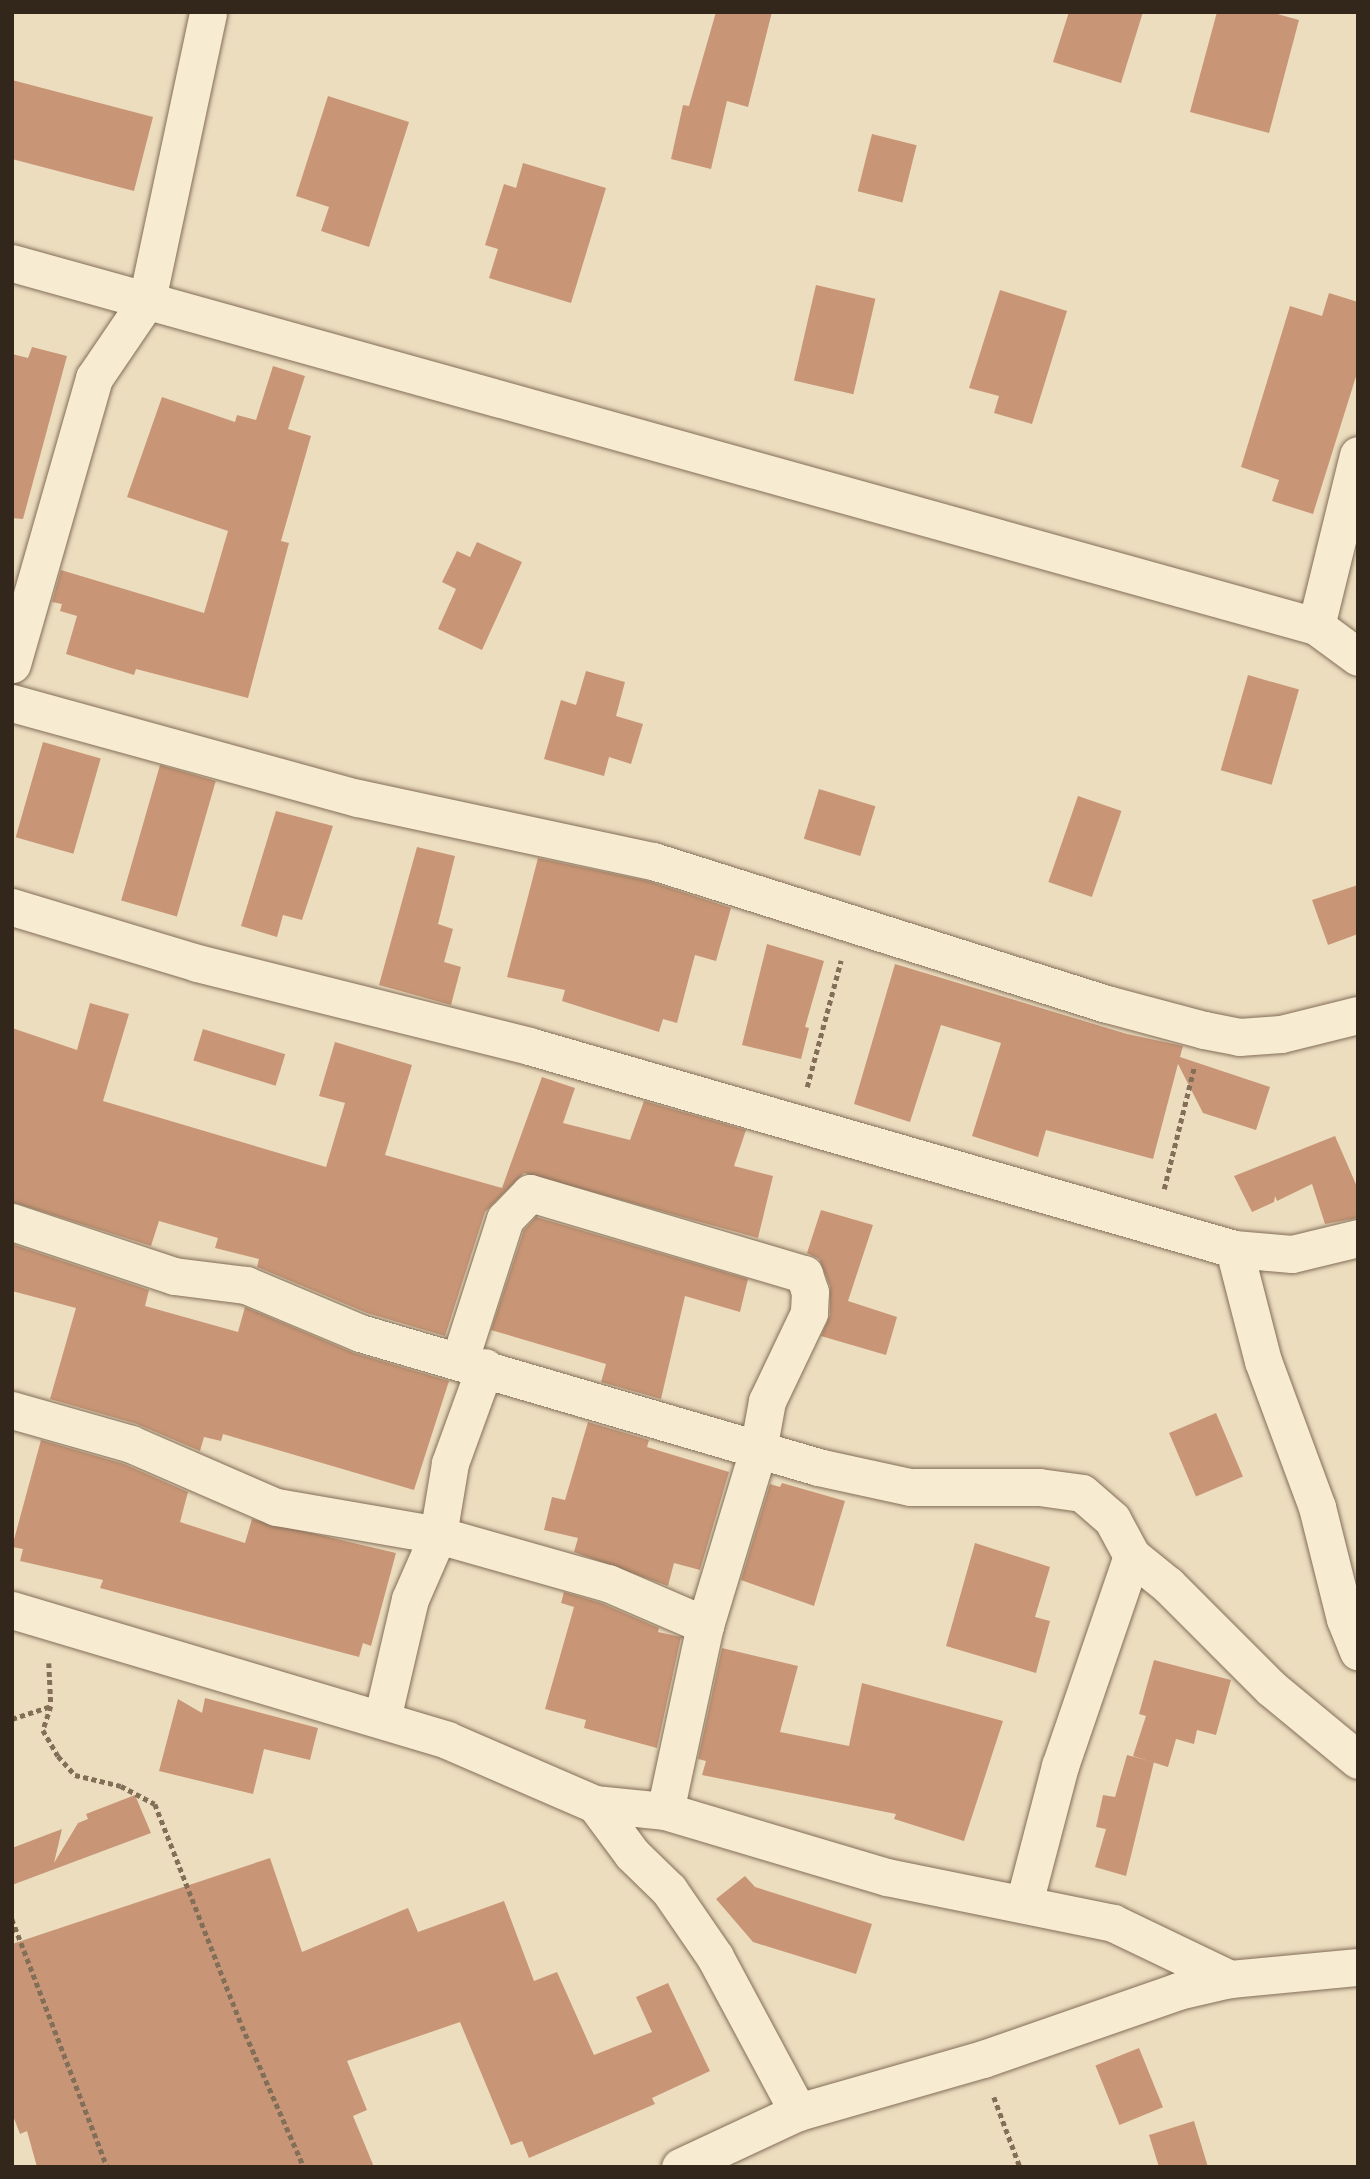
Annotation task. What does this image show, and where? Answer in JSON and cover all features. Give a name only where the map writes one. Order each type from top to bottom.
[{"type":"street","points":[[12,664],[94,377],[147,300],[208,12]]},
{"type":"street","points":[[12,263],[1316,626],[1358,657]]},
{"type":"street","points":[[1316,626],[1358,455]]},
{"type":"street","points":[[12,703],[358,798],[653,861],[850,925],[1204,1030],[1239,1037],[1282,1034],[1358,1015]]},
{"type":"street","points":[[12,907],[197,963],[529,1046],[995,1182],[1155,1223],[1234,1249],[1292,1254],[1358,1238]]},
{"type":"street","points":[[382,1720],[410,1599],[438,1535],[450,1463],[505,1219],[530,1193],[804,1274],[810,1292],[809,1313],[766,1401],[758,1450],[705,1625],[665,1811]]},
{"type":"street","points":[[12,1222],[174,1276],[246,1285],[360,1333],[472,1363],[758,1450],[910,1487],[1040,1487],[1082,1493],[1112,1518],[1132,1556],[1168,1585],[1271,1688],[1358,1760]]},
{"type":"street","points":[[1234,1249],[1263,1361],[1317,1507],[1345,1619],[1358,1652]]},
{"type":"street","points":[[12,1410],[131,1444],[276,1507],[438,1535],[608,1583],[705,1625]]},
{"type":"street","points":[[1024,1903],[1060,1766],[1132,1556]]},
{"type":"street","points":[[12,1610],[54,1625],[382,1720],[497,1760],[595,1804],[665,1811],[887,1877],[1113,1923],[1230,1979]]},
{"type":"street","points":[[595,1804],[632,1854],[669,1890],[715,1957],[798,2112]]},
{"type":"street","points":[[696,2163],[798,2112],[983,2059],[1178,1991],[1230,1979],[1358,1967]]},
{"type":"path","points":[[797,1123],[850,925]]},
{"type":"path","points":[[1155,1223],[1204,1030]]},
{"type":"path","points":[[54,1625],[54,1653],[46,1667],[51,1706],[43,1730],[58,1756],[75,1775],[121,1786],[155,1804],[242,2026],[304,2167]]},
{"type":"path","points":[[12,1718],[51,1706]]},
{"type":"path","points":[[12,1919],[107,2167]]},
{"type":"path","points":[[983,2059],[1020,2167]]},
{"type":"building","points":[[716,12],[772,12],[748,107],[727,101],[711,169],[671,159],[683,105],[689,106]]},
{"type":"building","points":[[1069,12],[1143,12],[1121,83],[1053,62]]},
{"type":"building","points":[[1217,12],[1270,12],[1299,20],[1269,133],[1190,112]]},
{"type":"building","points":[[12,80],[153,117],[134,191],[12,159]]},
{"type":"building","points":[[328,96],[409,122],[369,247],[321,231],[329,207],[296,196]]},
{"type":"building","points":[[872,134],[917,145],[902,202],[858,191]]},
{"type":"building","points":[[523,163],[606,188],[571,303],[489,278],[498,249],[485,245],[504,184],[516,188]]},
{"type":"building","points":[[816,285],[875,299],[853,394],[794,380]]},
{"type":"building","points":[[1000,290],[1067,311],[1032,424],[994,413],[999,396],[969,388]]},
{"type":"building","points":[[1329,293],[1358,302],[1358,370],[1313,514],[1272,501],[1279,480],[1241,467],[1290,306],[1322,316]]},
{"type":"building","points":[[32,347],[67,356],[23,519],[12,518],[12,354],[28,358]]},
{"type":"building","points":[[273,366],[305,376],[288,429],[311,436],[281,541],[289,543],[248,698],[136,669],[134,675],[66,654],[77,616],[60,611],[62,604],[52,602],[61,570],[204,613],[228,531],[127,497],[162,397],[235,422],[237,415],[256,420]]},
{"type":"building","points":[[477,542],[522,562],[482,650],[438,629],[456,589],[442,582],[457,551],[470,557]]},
{"type":"building","points":[[586,671],[625,682],[616,716],[643,724],[631,764],[609,757],[604,776],[544,759],[561,700],[576,705]]},
{"type":"building","points":[[1248,675],[1299,690],[1272,785],[1221,770]]},
{"type":"building","points":[[43,742],[101,759],[73,854],[16,837]]},
{"type":"building","points":[[160,765],[216,781],[177,917],[121,901]]},
{"type":"building","points":[[819,789],[875,806],[860,856],[804,839]]},
{"type":"building","points":[[1078,796],[1121,811],[1092,897],[1048,882]]},
{"type":"building","points":[[276,811],[333,826],[302,920],[283,915],[277,937],[241,926]]},
{"type":"building","points":[[417,847],[455,856],[438,924],[453,929],[444,962],[461,967],[451,1005],[379,985]]},
{"type":"building","points":[[538,858],[648,881],[731,908],[716,961],[695,955],[677,1023],[663,1019],[659,1032],[562,1001],[565,990],[507,977]]},
{"type":"building","points":[[1358,885],[1358,934],[1328,945],[1312,900]]},
{"type":"building","points":[[767,944],[824,961],[805,1027],[809,1028],[801,1059],[742,1045]]},
{"type":"building","points":[[895,964],[1127,1034],[1183,1046],[1180,1057],[1270,1087],[1256,1130],[1203,1113],[1178,1064],[1153,1159],[1046,1130],[1038,1157],[972,1136],[1001,1043],[941,1025],[910,1122],[854,1104]]},
{"type":"building","points":[[90,1003],[129,1014],[103,1101],[326,1167],[345,1103],[319,1096],[335,1042],[412,1065],[385,1155],[502,1188],[542,1077],[575,1088],[563,1123],[630,1140],[644,1101],[746,1130],[734,1166],[773,1176],[758,1238],[524,1173],[485,1212],[445,1336],[367,1313],[257,1267],[259,1259],[215,1248],[218,1238],[159,1221],[151,1246],[12,1202],[12,1028],[77,1050]]},
{"type":"building","points":[[203,1029],[285,1054],[276,1086],[193,1061]]},
{"type":"building","points":[[1335,1136],[1358,1189],[1358,1218],[1325,1224],[1312,1184],[1277,1201],[1275,1196],[1274,1202],[1252,1212],[1234,1176]]},
{"type":"building","points":[[821,1210],[873,1225],[848,1301],[897,1317],[886,1355],[821,1336],[830,1315],[830,1286],[819,1259],[807,1253]]},
{"type":"building","points":[[536,1217],[748,1279],[740,1312],[685,1296],[661,1399],[601,1382],[606,1364],[491,1330],[524,1230]]},
{"type":"building","points":[[12,1244],[149,1290],[145,1306],[238,1332],[245,1307],[354,1353],[449,1381],[414,1490],[223,1434],[221,1441],[204,1437],[200,1451],[137,1424],[50,1399],[76,1308],[12,1291]]},
{"type":"building","points":[[1216,1413],[1243,1477],[1196,1496],[1169,1433]]},
{"type":"building","points":[[588,1422],[649,1440],[647,1447],[729,1472],[700,1570],[674,1563],[668,1586],[574,1552],[578,1538],[544,1530],[552,1497],[565,1500]]},
{"type":"building","points":[[41,1440],[124,1464],[188,1492],[180,1522],[245,1543],[252,1519],[396,1553],[371,1646],[363,1643],[359,1657],[100,1588],[103,1580],[20,1561],[23,1549],[12,1547]]},
{"type":"building","points":[[782,1483],[845,1501],[814,1606],[741,1580],[770,1484],[780,1487]]},
{"type":"building","points":[[975,1543],[1050,1567],[1035,1617],[1050,1621],[1036,1673],[946,1646]]},
{"type":"building","points":[[564,1592],[601,1603],[659,1628],[658,1632],[681,1637],[657,1748],[584,1728],[586,1720],[545,1709],[574,1607],[561,1603]]},
{"type":"building","points":[[722,1648],[798,1666],[780,1732],[849,1746],[862,1683],[1003,1721],[964,1841],[894,1819],[896,1814],[702,1775],[706,1761],[698,1759]]},
{"type":"building","points":[[1154,1660],[1231,1680],[1216,1735],[1197,1730],[1194,1744],[1176,1739],[1168,1767],[1133,1756],[1146,1716],[1139,1714]]},
{"type":"building","points":[[205,1698],[318,1728],[310,1760],[264,1749],[253,1794],[159,1771],[178,1699],[202,1713]]},
{"type":"building","points":[[1127,1755],[1154,1762],[1126,1876],[1095,1867],[1106,1829],[1096,1827],[1103,1795],[1115,1797]]},
{"type":"building","points":[[135,1795],[151,1833],[12,1885],[12,1848],[62,1829],[54,1863],[78,1823],[88,1819],[86,1814]]},
{"type":"building","points":[[270,1858],[302,1952],[408,1908],[418,1932],[504,1901],[534,1981],[557,1972],[594,2055],[652,2032],[636,1997],[668,1983],[710,2071],[652,2098],[655,2104],[529,2158],[522,2141],[511,2145],[460,2022],[347,2061],[367,2110],[353,2116],[374,2167],[37,2167],[27,2131],[20,2134],[12,2113],[12,1944]]},
{"type":"building","points":[[745,1876],[755,1887],[872,1924],[856,1974],[753,1942],[716,1899]]},
{"type":"building","points":[[1139,2048],[1163,2107],[1119,2125],[1095,2066]]},
{"type":"building","points":[[1194,2121],[1208,2167],[1159,2167],[1149,2135]]}]
